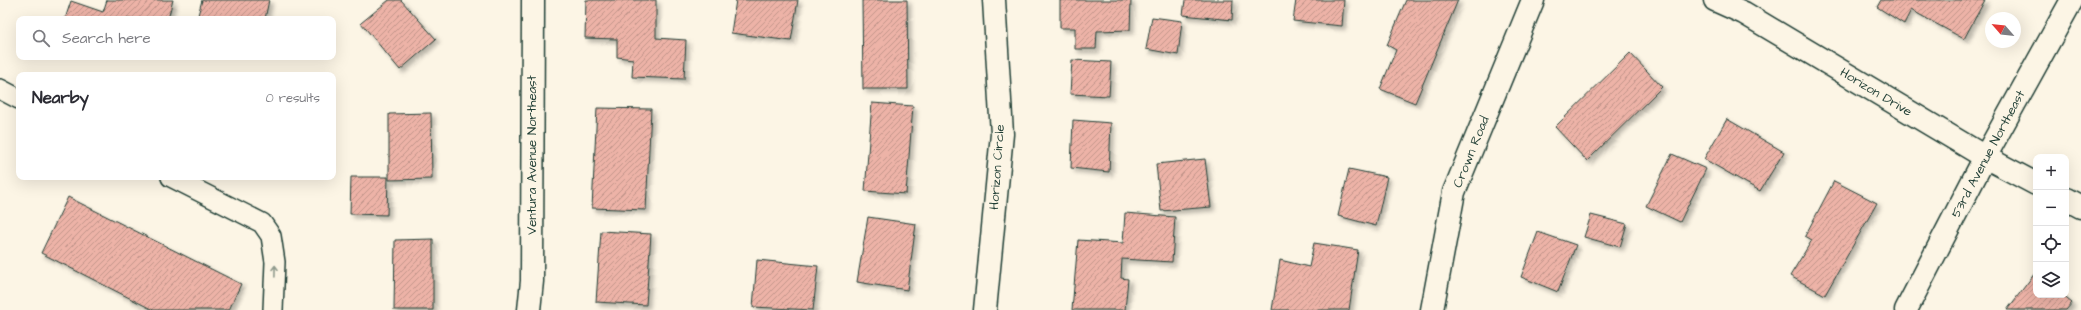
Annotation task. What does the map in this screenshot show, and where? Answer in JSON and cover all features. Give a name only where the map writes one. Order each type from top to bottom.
[{"type":"street","name":"Ventura Avenue Northeast","points":[[529,310],[532,281],[533,0]]},
{"type":"street","name":"Horizon Circle","points":[[985,310],[1002,134],[994,0]]},
{"type":"street","name":"Crown Road","points":[[1432,310],[1454,192],[1533,0]]},
{"type":"street","name":"Horizon Drive","points":[[1716,0],[1744,13],[1985,157],[2033,182]]},
{"type":"street","name":"53rd Avenue Northeast","points":[[1906,310],[1985,157],[2072,0]]},
{"type":"street","points":[[2069,201],[2081,207]]},
{"type":"lane","points":[[0,89],[16,97]]},
{"type":"lane","points":[[177,180],[262,223],[271,236],[275,262],[273,310]]},
{"type":"building","points":[[107,0],[173,0],[169,16],[66,16],[71,1],[103,12]]},
{"type":"building","points":[[202,0],[269,0],[266,16],[198,16]]},
{"type":"building","points":[[389,0],[401,0],[436,39],[400,70],[361,23]]},
{"type":"building","points":[[586,0],[656,0],[656,38],[686,40],[684,79],[632,77],[633,59],[617,57],[617,39],[585,38]]},
{"type":"building","points":[[736,0],[798,0],[791,41],[731,33]]},
{"type":"building","points":[[862,0],[907,0],[908,89],[863,89]]},
{"type":"building","points":[[1060,0],[1131,0],[1130,30],[1097,31],[1096,49],[1075,49],[1075,28],[1060,28]]},
{"type":"building","points":[[1185,0],[1233,0],[1232,20],[1183,15]]},
{"type":"building","points":[[1296,0],[1344,0],[1342,26],[1293,21]]},
{"type":"building","points":[[1406,0],[1458,0],[1415,103],[1380,89],[1396,50],[1387,45]]},
{"type":"building","points":[[1881,0],[1985,0],[1964,39],[1911,10],[1904,24],[1877,7]]},
{"type":"building","points":[[1152,17],[1182,21],[1178,55],[1146,49]]},
{"type":"building","points":[[1630,53],[1662,87],[1587,161],[1555,127]]},
{"type":"building","points":[[1072,60],[1111,62],[1109,96],[1070,94]]},
{"type":"building","points":[[872,103],[913,106],[906,194],[865,191]]},
{"type":"building","points":[[597,108],[651,109],[646,210],[592,208]]},
{"type":"building","points":[[431,113],[432,179],[389,180],[389,114]]},
{"type":"building","points":[[1727,119],[1784,152],[1760,191],[1704,159]]},
{"type":"building","points":[[1073,120],[1111,123],[1109,172],[1071,168]]},
{"type":"building","points":[[1672,154],[1706,169],[1680,222],[1646,206]]},
{"type":"building","points":[[1205,159],[1211,207],[1161,211],[1156,164]]},
{"type":"building","points":[[1349,169],[1387,177],[1376,226],[1338,216]]},
{"type":"building","points":[[351,177],[388,177],[387,215],[350,214]]},
{"type":"building","points":[[1834,181],[1877,203],[1825,295],[1790,276],[1812,240],[1805,236]]},
{"type":"building","points":[[68,197],[241,284],[229,310],[153,310],[41,253]]},
{"type":"building","points":[[1125,213],[1175,217],[1172,262],[1122,259],[1121,278],[1128,279],[1125,310],[1072,310],[1078,240],[1123,243]]},
{"type":"building","points":[[1591,215],[1627,224],[1620,247],[1584,237]]},
{"type":"building","points":[[868,217],[916,224],[907,290],[857,282]]},
{"type":"building","points":[[601,231],[651,234],[646,305],[596,302]]},
{"type":"building","points":[[1538,232],[1576,245],[1558,292],[1521,277]]},
{"type":"building","points":[[433,239],[433,310],[394,310],[395,240]]},
{"type":"building","points":[[1314,243],[1358,250],[1349,310],[1272,310],[1280,260],[1309,267]]},
{"type":"building","points":[[757,260],[818,266],[813,310],[753,307]]},
{"type":"building","points":[[2033,276],[2033,298],[2066,298],[2072,303],[2066,310],[2007,310]]}]
